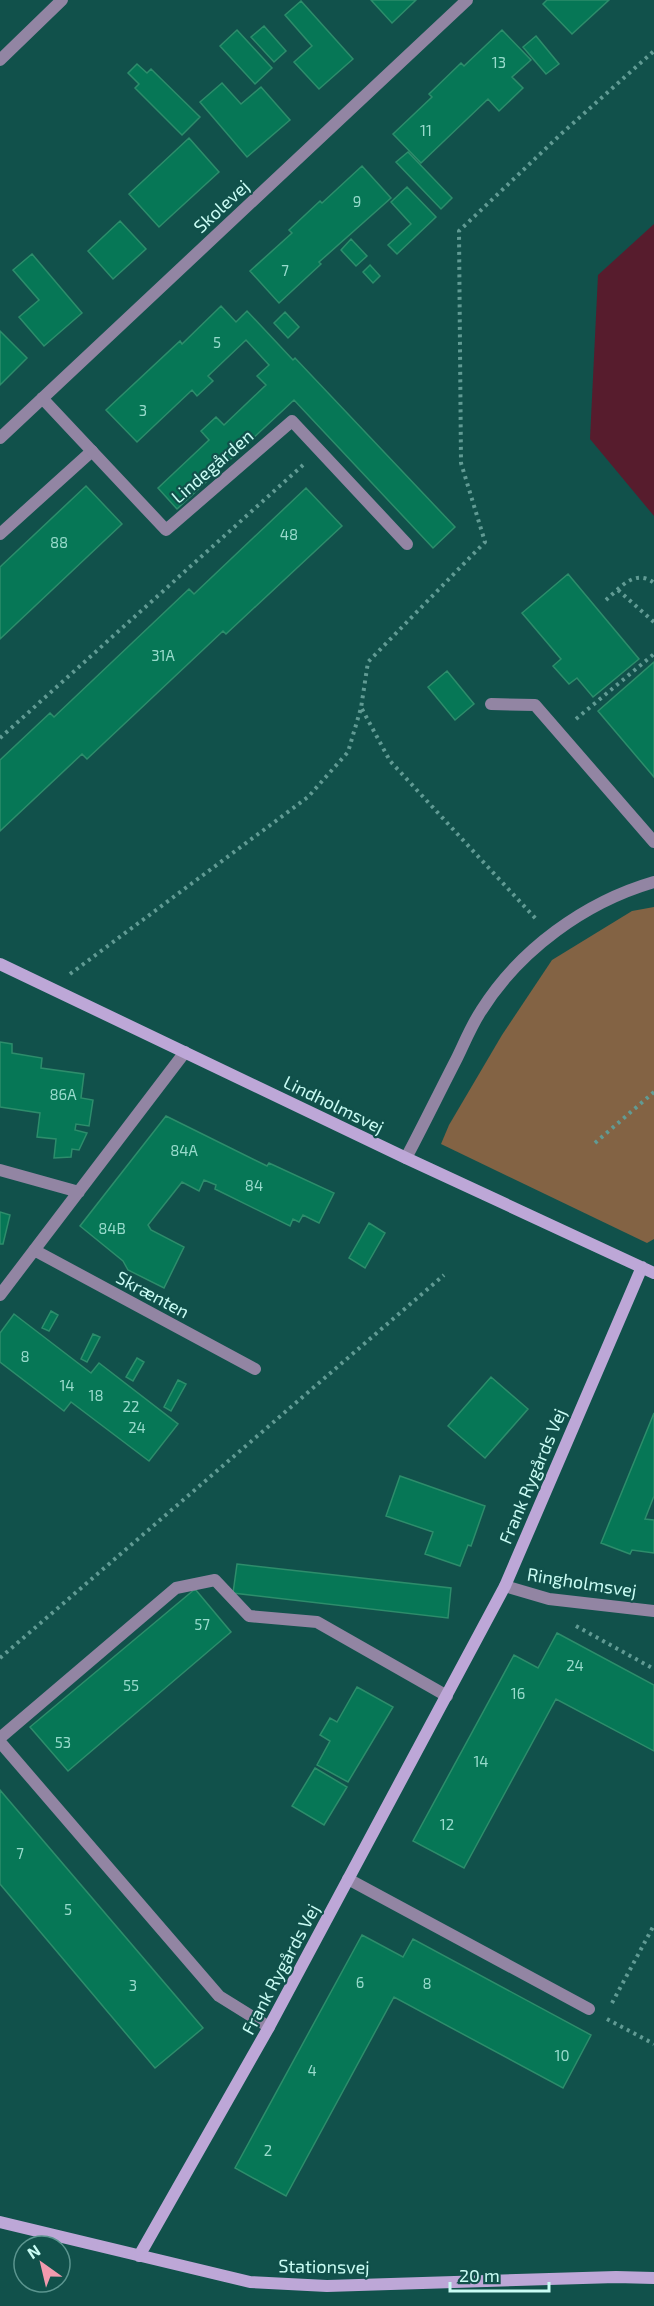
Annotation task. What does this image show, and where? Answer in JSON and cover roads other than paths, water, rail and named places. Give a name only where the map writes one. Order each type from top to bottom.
[{"type":"street","points":[[0,60],[62,0]]},
{"type":"street","name":"Skolevej","points":[[0,438],[467,0]]},
{"type":"street","name":"Lindegården","points":[[42,398],[166,530],[292,422],[407,544]]},
{"type":"street","points":[[0,534],[92,451]]},
{"type":"street","points":[[491,704],[535,705],[654,842]]},
{"type":"street","points":[[406,1158],[481,1011],[512,970],[551,935],[584,912],[636,887],[654,882]]},
{"type":"street","name":"Lindholmsvej","points":[[0,964],[406,1158],[654,1273]]},
{"type":"street","points":[[0,1295],[186,1052]]},
{"type":"street","points":[[0,1170],[79,1192]]},
{"type":"street","name":"Skrænten","points":[[34,1250],[255,1369]]},
{"type":"street","name":"Frank Rygårds Vej","points":[[139,2256],[269,2026],[505,1586],[642,1267]]},
{"type":"street","points":[[269,2026],[219,1996],[0,1740],[176,1588],[215,1580],[249,1616],[317,1622],[447,1696]]},
{"type":"street","name":"Ringholmsvej","points":[[505,1586],[549,1599],[654,1611]]},
{"type":"street","points":[[348,1879],[589,2009]]},
{"type":"street","name":"Stationsvej","points":[[0,2222],[250,2282],[327,2286],[616,2277],[654,2278]]}]
